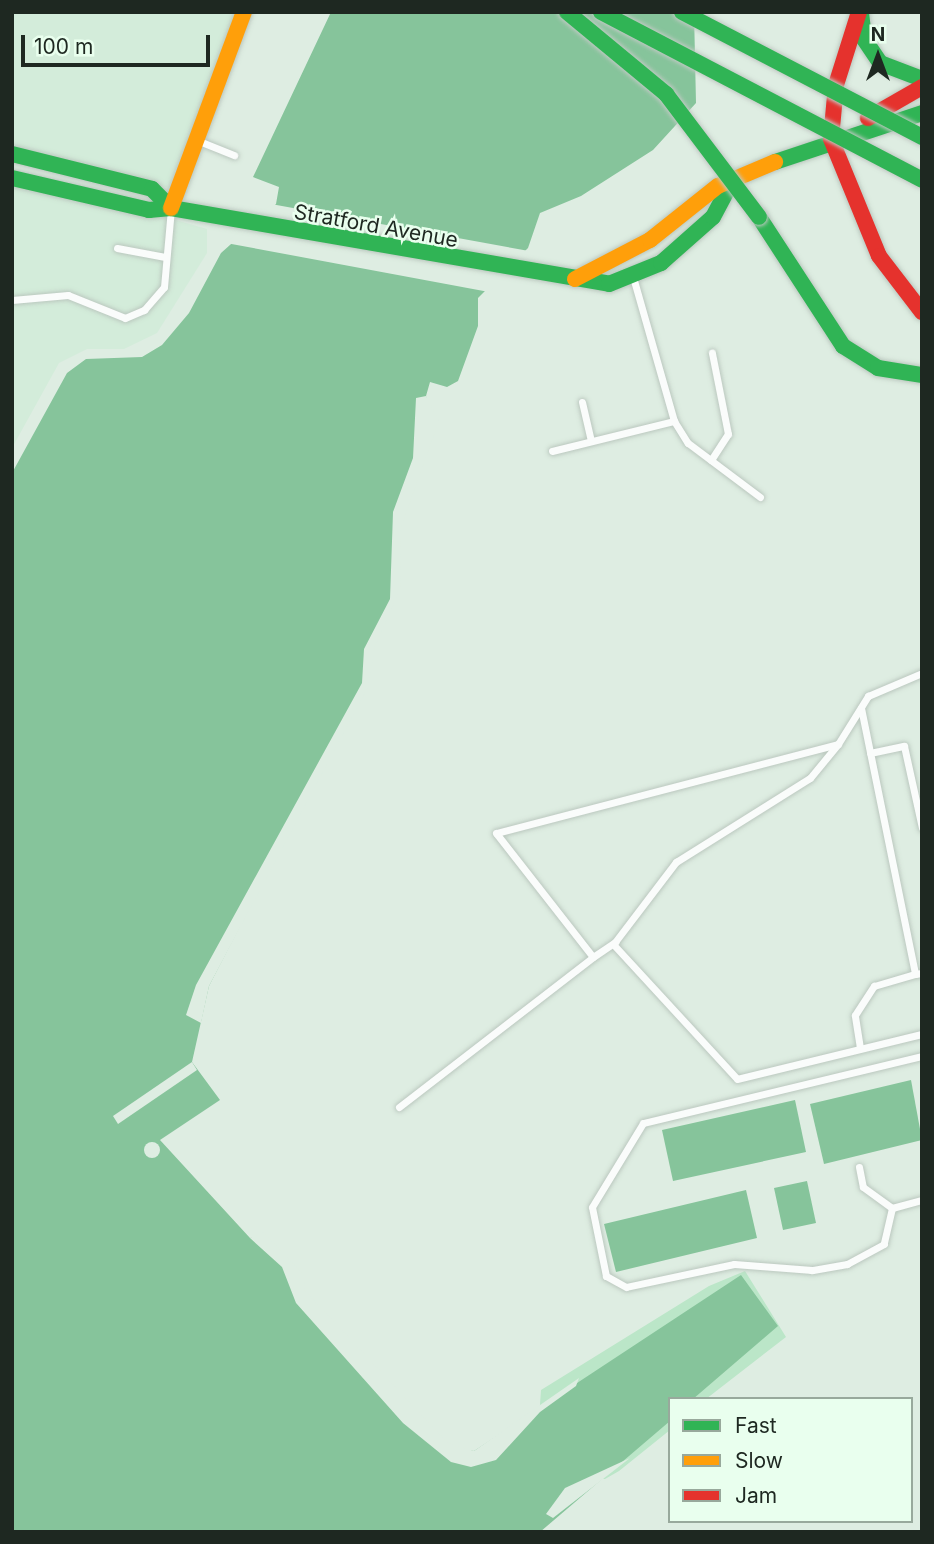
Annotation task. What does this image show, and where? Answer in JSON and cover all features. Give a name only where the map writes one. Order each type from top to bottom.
[{"type":"main road","points":[[171,208],[244,12]]},
{"type":"main road","points":[[567,12],[666,94],[759,217],[843,346],[878,368],[922,376]]},
{"type":"main road","points":[[601,12],[922,180]]},
{"type":"main road","points":[[682,12],[922,137]]},
{"type":"main road","points":[[860,12],[864,39],[880,63],[922,79]]},
{"type":"main road","points":[[860,12],[836,85],[831,139],[879,256],[922,312]]},
{"type":"main road","points":[[575,279],[650,240],[707,192],[730,185],[831,139],[922,87]]},
{"type":"main road","points":[[831,139],[922,113]]},
{"type":"main road","name":"Stratford Avenue","points":[[12,154],[152,189],[171,208]]},
{"type":"main road","name":"Stratford Avenue","points":[[12,178],[112,203],[171,208],[527,275],[609,284],[661,262],[713,217],[730,185]]},
{"type":"lane","points":[[197,141],[234,155]]},
{"type":"lane","points":[[12,300],[68,295],[125,318],[156,302],[171,208]]},
{"type":"lane","points":[[117,248],[165,257]]},
{"type":"lane","points":[[633,276],[674,421],[688,443],[760,497]]},
{"type":"lane","points":[[711,460],[728,434],[712,353]]},
{"type":"lane","points":[[582,402],[591,441]]},
{"type":"lane","points":[[552,451],[674,421]]},
{"type":"lane","points":[[399,1107],[613,944],[676,862],[810,778],[838,744],[868,696],[922,673]]},
{"type":"lane","points":[[860,1048],[855,1015],[874,986],[918,974],[861,708]]},
{"type":"lane","points":[[593,957],[496,833],[838,744]]},
{"type":"lane","points":[[870,752],[904,746],[922,828]]},
{"type":"lane","points":[[613,944],[737,1079],[922,1034]]},
{"type":"lane","points":[[892,1208],[884,1244],[847,1264],[803,1270],[734,1264],[626,1287],[606,1276],[592,1207],[643,1123],[922,1056]]},
{"type":"lane","points":[[859,1167],[863,1187],[892,1208]]},
{"type":"lane","points":[[892,1208],[922,1200]]},
{"type":"shaded area","points":[[12,12],[238,12],[169,188],[12,146]]},
{"type":"shaded area","points":[[331,12],[694,12],[696,103],[653,150],[581,196],[540,213],[528,248],[478,298],[478,326],[458,381],[447,387],[430,382],[426,396],[433,428],[398,527],[397,589],[372,645],[365,685],[209,986],[192,1062],[220,1100],[160,1140],[250,1238],[262,1236],[301,1293],[446,1446],[474,1451],[741,1275],[778,1326],[695,1397],[668,1397],[668,1423],[540,1532],[12,1532],[12,473],[67,373],[86,359],[142,357],[162,345],[189,313],[221,253],[276,204],[279,187],[253,177]]},
{"type":"shaded area","points":[[12,173],[207,229],[207,253],[157,333],[124,349],[87,349],[59,363],[12,448]]},
{"type":"shaded area","points":[[911,1080],[922,1140],[824,1164],[810,1104]]},
{"type":"shaded area","points":[[795,1100],[806,1152],[673,1181],[662,1130]]},
{"type":"shaded area","points":[[807,1181],[816,1223],[783,1230],[774,1188]]},
{"type":"shaded area","points":[[746,1190],[757,1238],[616,1272],[604,1224]]},
{"type":"shaded area","points":[[745,1271],[786,1337],[709,1397],[668,1397],[668,1432],[605,1479],[582,1479],[539,1418],[541,1390],[709,1286]]},
{"type":"pier","points":[[271,204],[529,251],[489,292],[226,243]]},
{"type":"pier","points":[[426,396],[439,421],[401,527],[400,590],[375,646],[368,687],[209,986],[201,1023],[186,1015],[196,985],[362,683],[364,649],[390,599],[393,512],[413,458],[416,398]]},
{"type":"pier","points":[[192,1062],[197,1070],[118,1124],[113,1116]]},
{"type":"pier","points":[[152,1142],[158,1144],[158,1156],[152,1158],[146,1156],[144,1150],[146,1144]]},
{"type":"pier","points":[[263,1232],[304,1275],[305,1291],[448,1443],[474,1451],[579,1378],[576,1386],[540,1412],[496,1460],[471,1467],[451,1462],[403,1423],[296,1303],[282,1267],[250,1238]]},
{"type":"pier","points":[[630,1458],[553,1518],[546,1514],[565,1488]]},
{"type":"traffic: fast","points":[[567,12],[666,94],[759,217]]},
{"type":"traffic: fast","points":[[601,12],[922,180]]},
{"type":"traffic: fast","points":[[682,12],[922,137]]},
{"type":"traffic: fast","points":[[861,13],[864,39],[880,63],[922,79]]},
{"type":"traffic: fast","points":[[775,162],[922,113]]},
{"type":"traffic: fast","points":[[12,154],[152,189],[171,208]]},
{"type":"traffic: fast","points":[[12,178],[149,210],[171,208],[609,284],[661,263],[713,217],[730,185]]},
{"type":"traffic: fast","points":[[759,217],[843,346],[878,368],[922,375]]},
{"type":"traffic: slow","points":[[171,208],[244,12]]},
{"type":"traffic: slow","points":[[575,279],[650,240],[718,186],[775,162]]},
{"type":"traffic: jam","points":[[859,12],[836,85],[831,139],[879,256],[922,312]]},
{"type":"traffic: jam","points":[[868,118],[922,87]]}]
